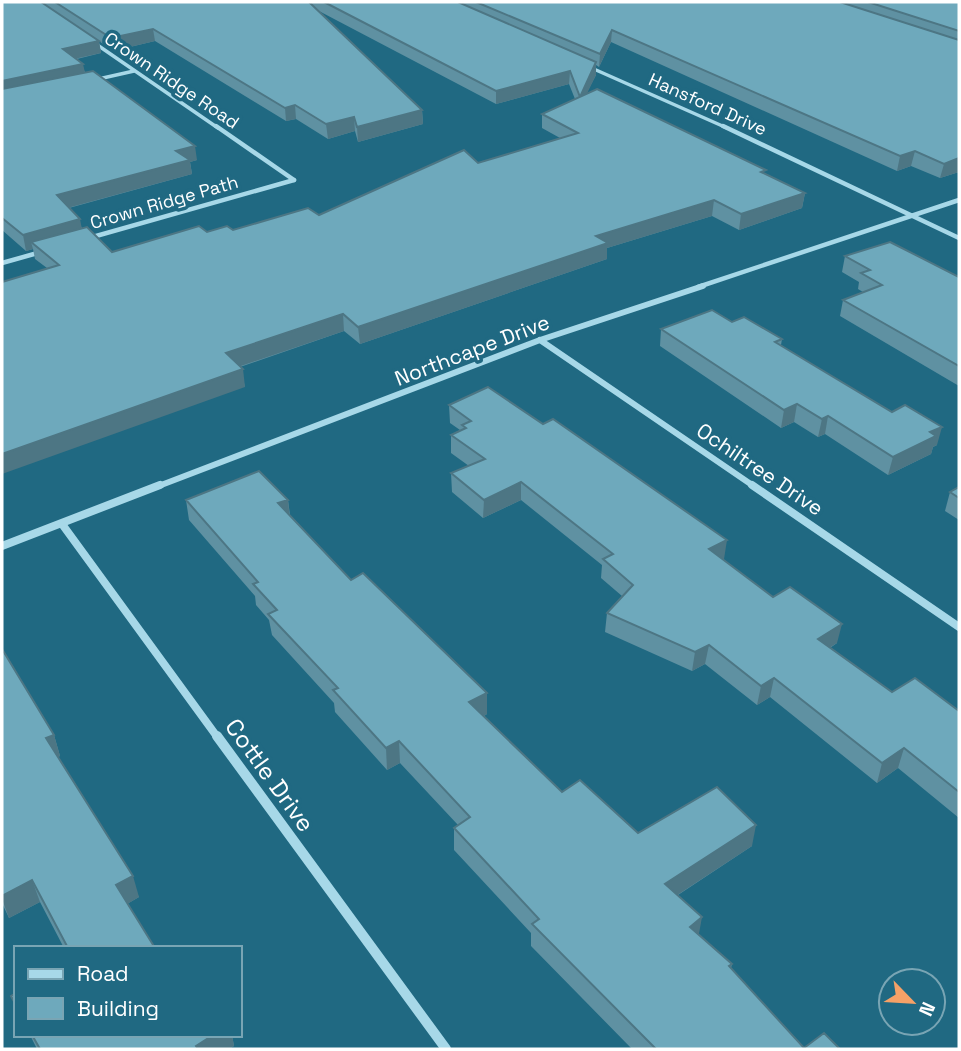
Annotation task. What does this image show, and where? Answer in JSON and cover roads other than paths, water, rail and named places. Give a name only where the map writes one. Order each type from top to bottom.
[{"type":"street","name":"Crown Ridge Road","points":[[89,40],[294,180]]},
{"type":"street","name":"Hansford Drive","points":[[578,62],[776,150],[959,238]]},
{"type":"street","points":[[83,82],[134,71]]},
{"type":"street","name":"Crown Ridge Path","points":[[82,240],[294,180]]},
{"type":"street","name":"Northcape Drive","points":[[2,546],[540,340],[959,200]]},
{"type":"street","points":[[2,263],[55,248]]},
{"type":"street","name":"Ochiltree Drive","points":[[540,340],[959,627]]},
{"type":"street","name":"Cottle Drive","points":[[62,524],[446,1049]]}]
